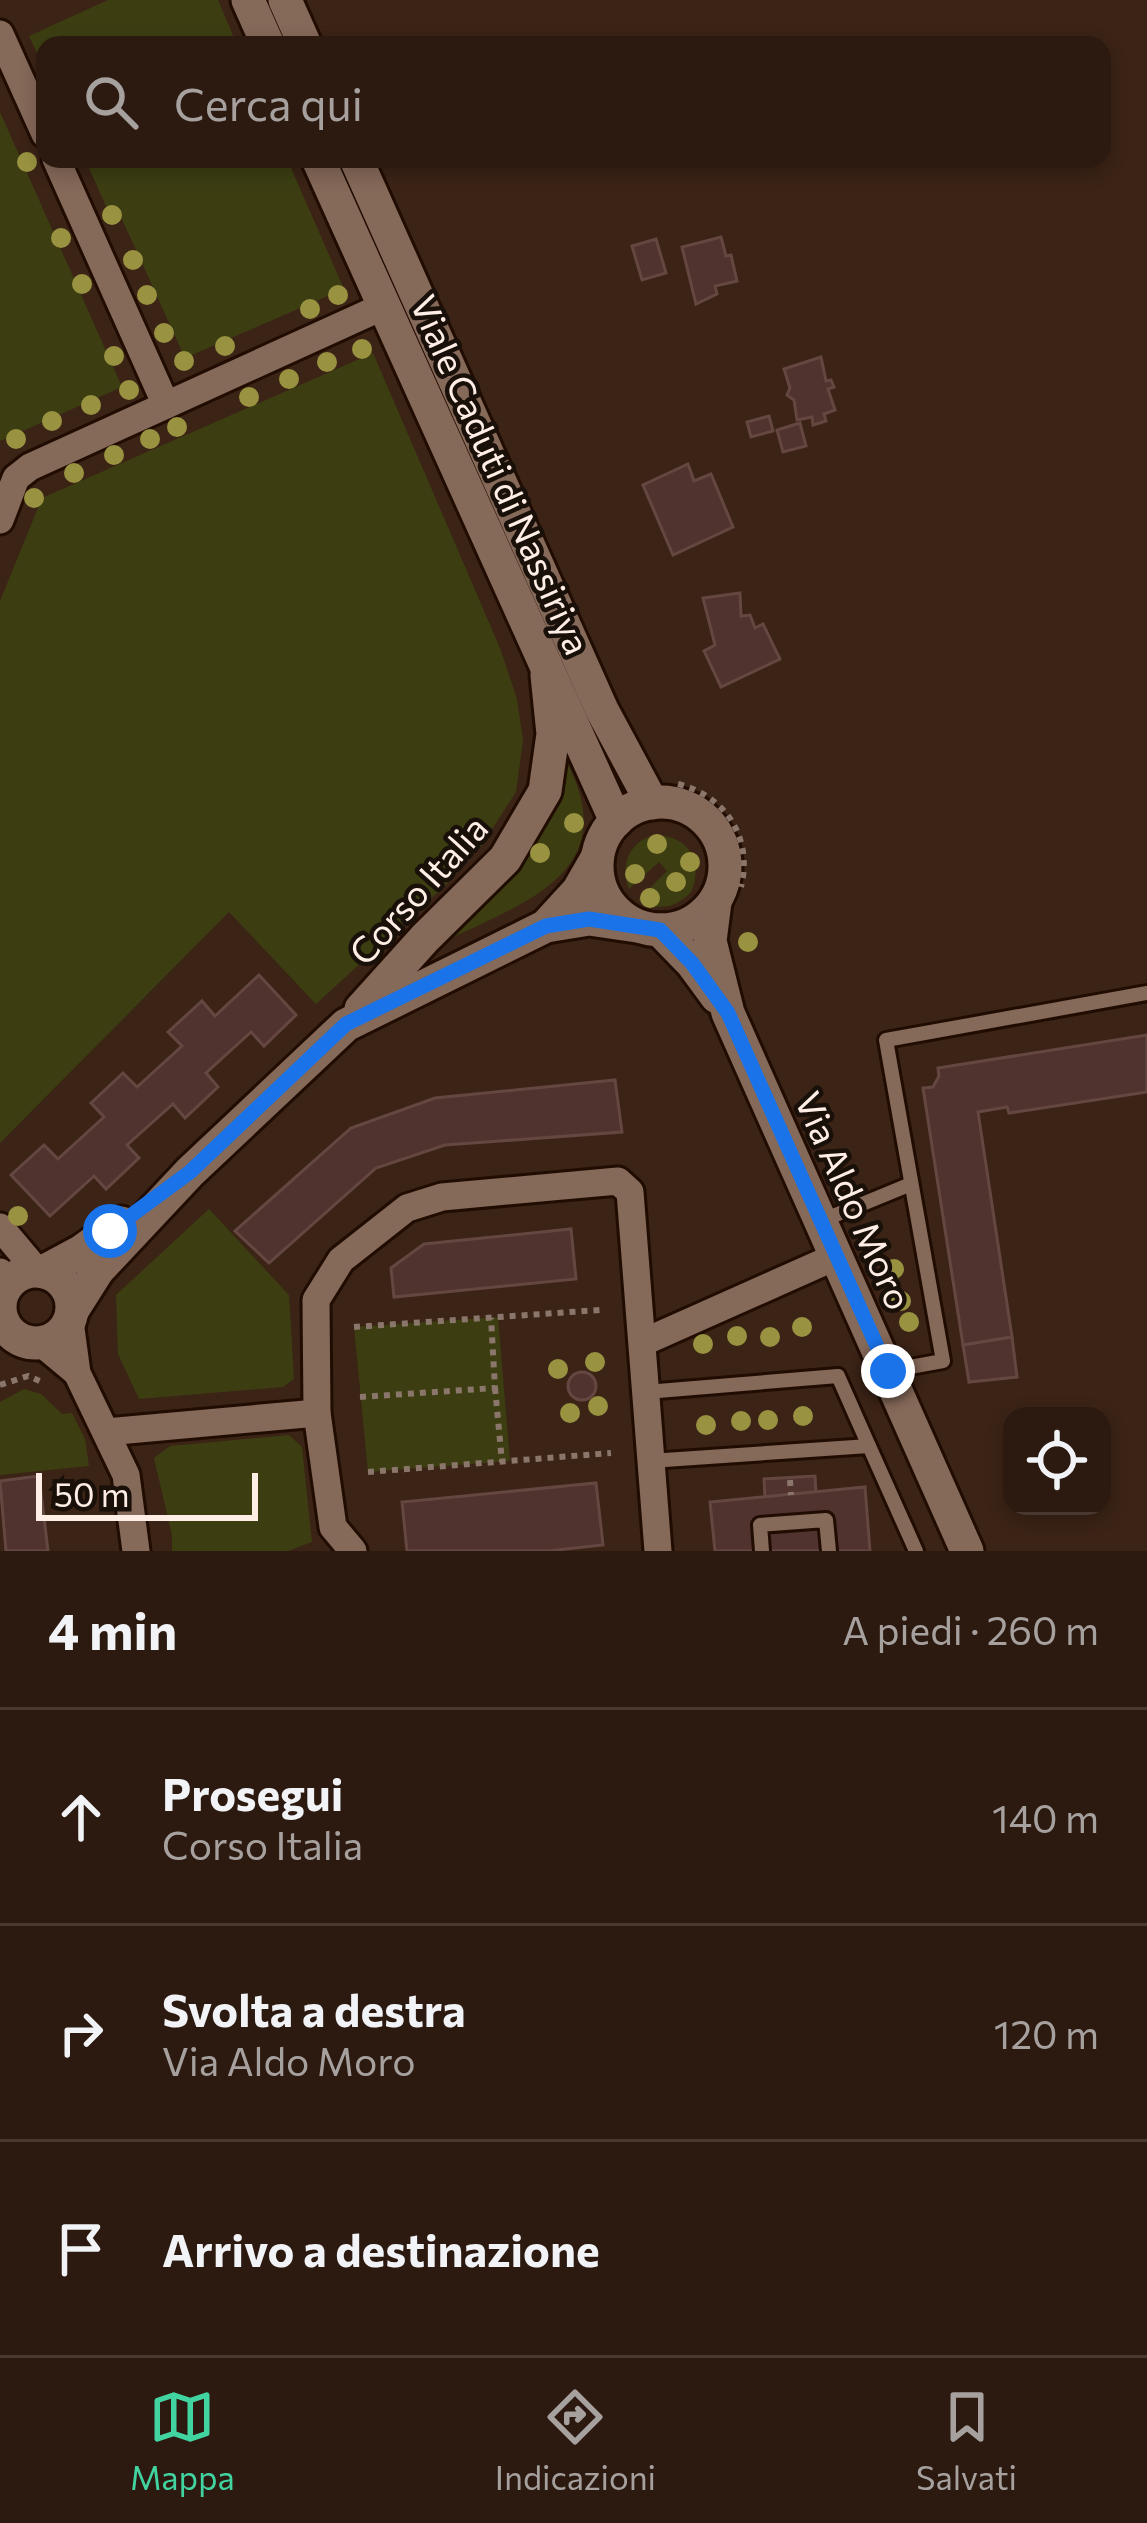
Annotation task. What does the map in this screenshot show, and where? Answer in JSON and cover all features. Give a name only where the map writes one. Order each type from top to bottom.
[{"type":"main road","points":[[248,0],[264,36]]},
{"type":"main road","points":[[285,0],[301,36]]},
{"type":"main road","name":"Viale Caduti di Nassiriya","points":[[322,168],[616,821]]},
{"type":"main road","name":"Viale Caduti di Nassiriya","points":[[360,168],[602,710],[663,793]]},
{"type":"main road","name":"Corso Italia","points":[[0,1363],[63,1331],[98,1270],[505,859],[545,791],[553,734],[545,661]]},
{"type":"main road","points":[[663,793],[709,823],[720,841],[727,899],[681,927],[648,928],[619,915],[605,899],[597,858],[603,838],[616,821],[663,793]]},
{"type":"main road","name":"Corso Italia","points":[[546,926],[578,891],[597,858]]},
{"type":"main road","name":"Via Aldo Moro","points":[[727,899],[710,941],[728,1013],[967,1551]]},
{"type":"main road","name":"Corso Italia","points":[[346,1024],[546,926],[589,919],[648,928]]},
{"type":"main road","name":"Via Aldo Moro","points":[[648,928],[692,963],[728,1013]]},
{"type":"main road","name":"Corso Italia","points":[[37,1343],[20,1340],[4,1324],[1,1291],[13,1280],[82,1251],[190,1172]]},
{"type":"main road","points":[[40,1271],[65,1286],[71,1316]]},
{"type":"street","points":[[0,34],[36,114]]},
{"type":"street","points":[[60,168],[166,405]]},
{"type":"street","points":[[0,520],[16,478],[23,472],[384,306]]},
{"type":"street","points":[[353,1551],[333,1527],[317,1413],[316,1300],[341,1260],[407,1208],[442,1197],[618,1181],[630,1192],[658,1551]]},
{"type":"street","points":[[0,1227],[40,1271]]},
{"type":"street","points":[[644,1342],[837,1256]]},
{"type":"street","points":[[71,1316],[77,1373],[126,1475],[136,1551]]},
{"type":"street","points":[[37,1343],[77,1373]]},
{"type":"street","points":[[106,1432],[317,1413]]},
{"type":"lane","points":[[888,1371],[943,1361],[886,1040],[1147,993]]},
{"type":"lane","points":[[821,1221],[911,1184]]},
{"type":"lane","points":[[646,1392],[838,1376],[916,1551]]},
{"type":"lane","points":[[650,1461],[868,1446]]},
{"type":"lane","points":[[762,1551],[760,1525],[826,1520],[829,1551]]},
{"type":"path","points":[[663,793],[717,802],[738,830],[745,863],[727,899]]},
{"type":"path","points":[[354,1327],[600,1310]]},
{"type":"path","points":[[491,1318],[502,1462]]},
{"type":"path","points":[[0,1385],[28,1376],[50,1386]]},
{"type":"path","points":[[360,1397],[495,1388]]},
{"type":"path","points":[[368,1472],[611,1453]]},
{"type":"path","points":[[790,1480],[791,1495]]},
{"type":"shaded area","points":[[108,0],[218,0],[233,36],[36,36],[36,51],[29,36]]},
{"type":"shaded area","points":[[0,112],[122,387],[0,441]]},
{"type":"shaded area","points":[[89,168],[291,168],[344,289],[185,358],[117,208],[108,211]]},
{"type":"shaded area","points":[[373,353],[500,648],[517,699],[523,740],[516,792],[482,845],[446,885],[316,1004],[229,912],[0,1143],[0,601],[42,498]]},
{"type":"shaded area","points":[[566,761],[581,799],[583,831],[574,858],[556,880],[531,898],[439,944],[519,864],[544,819]]},
{"type":"shaded area","points":[[653,835],[684,844],[696,870],[691,892],[666,906],[638,900],[667,871],[659,862],[629,889],[626,880],[632,850]]},
{"type":"shaded area","points":[[209,1209],[289,1295],[294,1379],[283,1387],[139,1399],[118,1354],[116,1295]]},
{"type":"shaded area","points":[[498,1317],[510,1461],[368,1472],[354,1327]]},
{"type":"shaded area","points":[[24,1389],[41,1394],[62,1414],[72,1413],[85,1439],[89,1466],[0,1475],[0,1402]]},
{"type":"shaded area","points":[[289,1435],[302,1447],[312,1542],[288,1551],[172,1551],[154,1458],[170,1446]]},
{"type":"building","points":[[721,237],[737,281],[715,286],[717,294],[696,304],[682,247]]},
{"type":"building","points":[[656,239],[666,273],[642,280],[632,246]]},
{"type":"building","points":[[821,357],[826,381],[831,380],[834,387],[828,389],[835,410],[824,414],[826,421],[813,425],[812,417],[797,420],[784,369]]},
{"type":"building","points":[[769,416],[773,431],[751,437],[747,422]]},
{"type":"building","points":[[800,423],[806,446],[783,452],[777,430]]},
{"type":"building","points":[[688,464],[694,481],[711,474],[733,527],[673,555],[643,485]]},
{"type":"building","points":[[740,593],[741,616],[750,615],[755,628],[763,624],[780,659],[721,687],[704,651],[715,645],[703,598]]},
{"type":"building","points":[[259,975],[296,1015],[264,1046],[251,1032],[206,1073],[218,1087],[185,1118],[173,1104],[127,1145],[139,1158],[106,1189],[94,1176],[50,1216],[11,1175],[44,1145],[58,1159],[104,1117],[91,1103],[123,1073],[137,1087],[182,1046],[168,1032],[202,1001],[215,1016]]},
{"type":"building","points":[[1147,1035],[1147,1092],[1009,1113],[1007,1107],[978,1112],[1012,1337],[963,1345],[923,1088],[933,1087],[938,1068]]},
{"type":"building","points":[[615,1080],[622,1132],[445,1145],[376,1168],[269,1263],[235,1231],[351,1128],[435,1098]]},
{"type":"building","points":[[571,1229],[576,1279],[394,1297],[391,1268],[424,1244]]},
{"type":"building","points":[[1012,1337],[1017,1377],[969,1382],[963,1345]]},
{"type":"building","points":[[582,1372],[592,1376],[596,1386],[592,1396],[582,1400],[572,1396],[568,1386],[572,1376]]},
{"type":"building","points":[[39,1476],[48,1551],[6,1551],[0,1481]]},
{"type":"building","points":[[815,1476],[816,1493],[765,1497],[764,1479]]},
{"type":"building","points":[[596,1483],[603,1545],[548,1551],[407,1551],[402,1502]]},
{"type":"building","points":[[865,1487],[870,1551],[715,1551],[710,1502]]},
{"type":"route","points":[[110,1231],[190,1172],[346,1024],[546,926],[589,919],[660,930],[692,963],[728,1013],[888,1371]]}]
